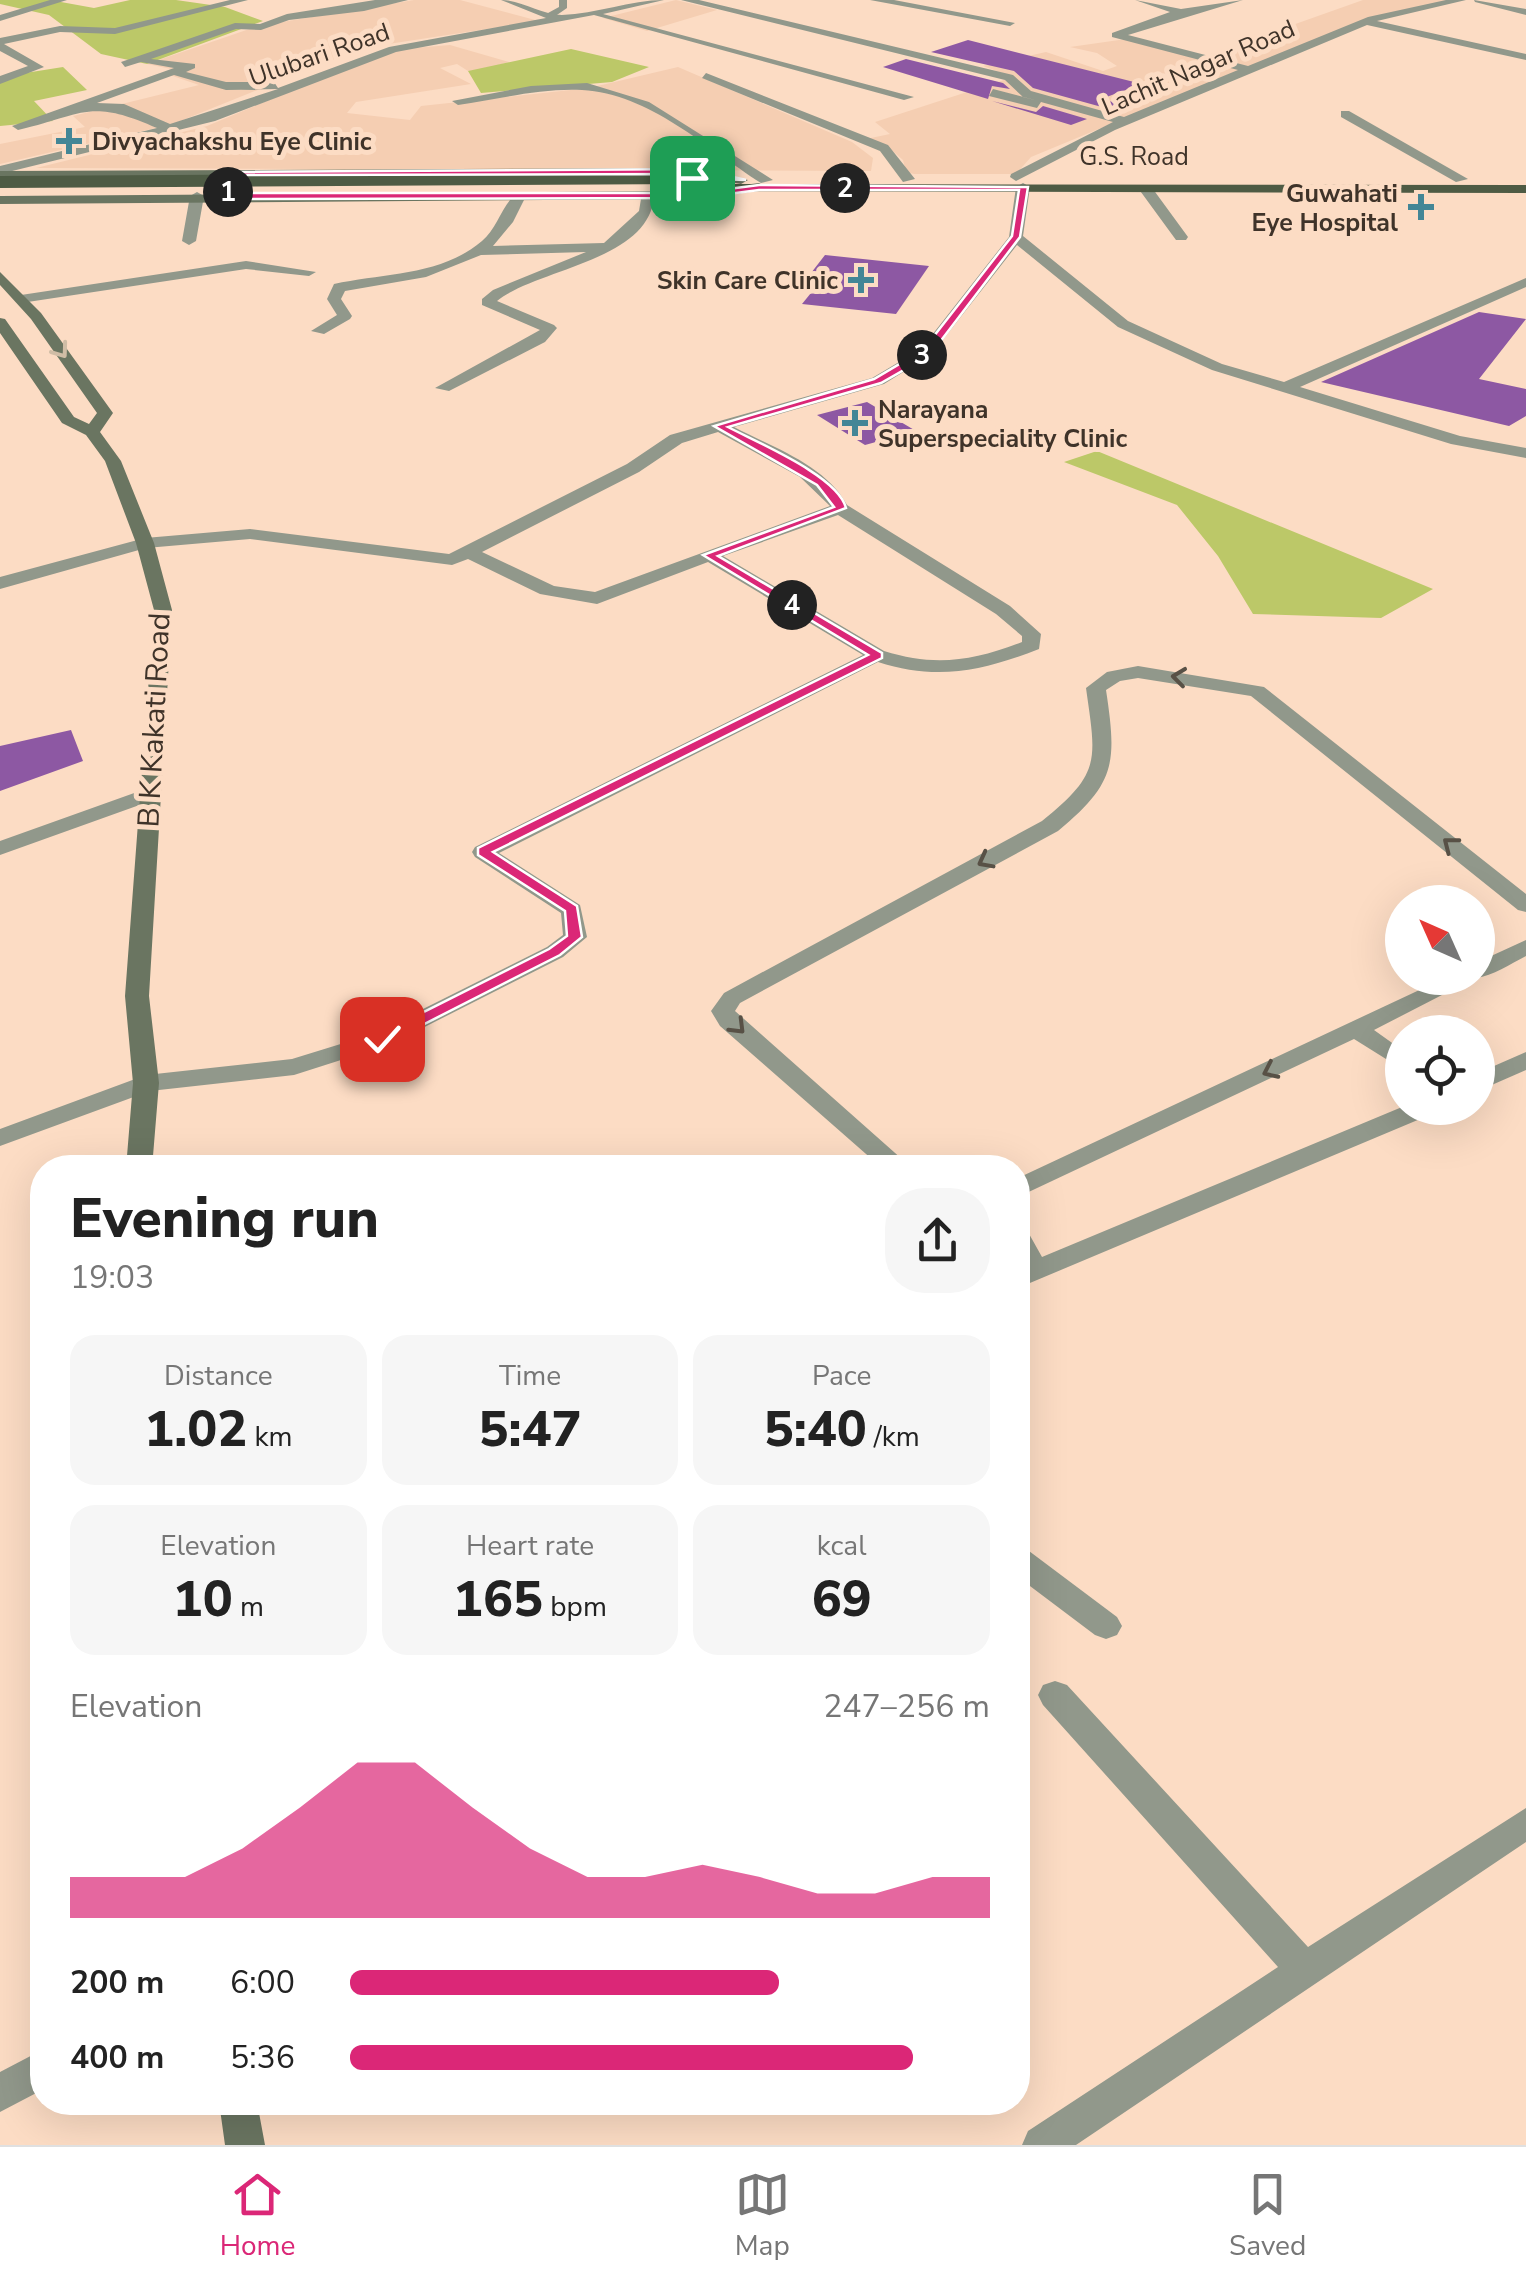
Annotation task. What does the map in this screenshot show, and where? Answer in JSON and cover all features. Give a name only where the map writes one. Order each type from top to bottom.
[{"type":"main road","points":[[0,176],[762,184]]},
{"type":"main road","name":"G.S. Road","points":[[762,184],[908,179],[1146,188],[1526,188]]},
{"type":"main road","name":"G.S. Road","points":[[691,183],[1526,179]]},
{"type":"main road","points":[[0,191],[691,183]]},
{"type":"street","points":[[0,18],[62,0]]},
{"type":"street","points":[[0,43],[60,29],[115,32],[243,0]]},
{"type":"street","points":[[316,0],[364,8]]},
{"type":"street","points":[[289,86],[191,66],[129,63],[235,26],[262,27],[287,18],[403,0]]},
{"type":"street","points":[[506,0],[565,21]]},
{"type":"street","name":"Ulubari Road","points":[[0,176],[33,141],[122,141],[212,118],[392,49],[565,21],[659,0]]},
{"type":"street","points":[[686,0],[1009,77],[1027,94],[1120,123]]},
{"type":"street","points":[[875,0],[1010,24]]},
{"type":"street","points":[[1140,0],[1180,12]]},
{"type":"street","points":[[1238,0],[1180,12],[1116,35],[1249,70]]},
{"type":"street","name":"Lachit Nagar Road","points":[[1020,182],[1120,123],[1366,22],[1461,0]]},
{"type":"street","points":[[1479,0],[1526,12]]},
{"type":"street","points":[[594,15],[908,97]]},
{"type":"street","points":[[1366,22],[1526,57]]},
{"type":"street","points":[[0,43],[38,67],[0,80]]},
{"type":"street","points":[[0,123],[33,141],[71,113],[90,107],[130,82],[191,66]]},
{"type":"street","points":[[174,72],[226,86],[289,86]]},
{"type":"street","points":[[706,76],[884,148],[908,179]]},
{"type":"street","points":[[458,102],[575,87],[602,89],[654,112],[762,184]]},
{"type":"street","points":[[993,93],[1120,123]]},
{"type":"street","points":[[90,107],[120,107],[170,130]]},
{"type":"street","points":[[71,113],[88,122]]},
{"type":"street","points":[[1345,114],[1461,179]]},
{"type":"street","points":[[105,132],[122,141]]},
{"type":"street","points":[[226,196],[234,172]]},
{"type":"street","points":[[0,176],[699,172],[742,180]]},
{"type":"street","points":[[173,197],[183,173]]},
{"type":"street","points":[[0,583],[145,543],[250,534],[452,560],[470,553],[633,468],[676,439],[878,381],[926,352],[1016,237],[1020,182]]},
{"type":"street","points":[[0,200],[647,196],[762,184]]},
{"type":"street","points":[[1146,188],[1181,237]]},
{"type":"street","points":[[189,241],[197,196]]},
{"type":"street","points":[[320,331],[345,316],[334,299],[339,287],[421,274],[479,252],[500,237],[518,196]]},
{"type":"street","points":[[442,388],[540,339],[549,328],[487,302],[498,293],[606,248],[646,212],[647,196]]},
{"type":"street","points":[[1016,237],[1123,324],[1217,367],[1457,440],[1526,453]]},
{"type":"street","points":[[479,252],[606,248]]},
{"type":"street","points":[[21,299],[190,270],[246,265],[309,272]]},
{"type":"street","points":[[0,276],[105,413],[92,432]]},
{"type":"street","points":[[1284,388],[1526,282]]},
{"type":"street","name":"B K Kakati Road","points":[[0,322],[68,420],[92,432],[113,461],[145,543],[164,610],[137,996],[146,1083],[140,1155]]},
{"type":"street","points":[[708,555],[877,655],[908,666],[948,672],[1032,645],[1031,634],[1003,610],[840,508],[838,500],[820,482],[719,426]]},
{"type":"street","points":[[470,553],[554,595],[597,598],[840,508]]},
{"type":"street","points":[[0,1138],[146,1083],[294,1068],[382,1039],[555,952],[575,937],[572,910],[483,852],[877,655]]},
{"type":"street","points":[[884,1155],[729,1021],[724,1010],[732,998],[1050,826],[1086,798],[1107,764],[1096,688],[1114,676],[1138,672],[1257,691],[1526,905]]},
{"type":"street","points":[[0,848],[151,793]]},
{"type":"street","points":[[1495,962],[1526,946]]},
{"type":"street","points":[[1030,1182],[1429,995]]},
{"type":"street","points":[[1358,1030],[1385,1049]]},
{"type":"street","points":[[1495,1074],[1526,1060]]},
{"type":"street","points":[[1030,1272],[1385,1124]]},
{"type":"street","points":[[1030,1569],[1106,1626]]},
{"type":"street","points":[[1055,1695],[1306,1971]]},
{"type":"street","points":[[1042,2145],[1526,1823]]},
{"type":"street","points":[[0,2093],[30,2076]]},
{"type":"street","points":[[240,2115],[245,2145]]},
{"type":"lane","points":[[551,15],[563,8],[564,0]]},
{"type":"shaded area","points":[[414,0],[460,0],[539,21],[362,48],[173,124],[0,164],[0,144],[85,127],[73,116],[199,85],[167,74],[171,69],[147,64],[258,26]]},
{"type":"shaded area","points":[[676,0],[717,10],[647,31],[603,18]]},
{"type":"shaded area","points":[[1363,0],[1453,0],[1395,12],[1275,56],[1031,157],[1016,174],[914,174],[906,172],[903,160],[888,147],[866,139],[890,134],[875,122],[1013,77],[983,66],[1046,52],[1103,71],[1117,66],[1097,53],[1070,47],[1126,39],[1202,57]]},
{"type":"shaded area","points":[[450,45],[509,62],[482,70],[468,71],[457,64],[440,68],[471,84],[356,102],[347,113],[410,120],[421,106],[589,88],[678,67],[852,142],[873,158],[871,171],[36,168],[207,126],[389,50]]},
{"type":"green space","points":[[0,0],[50,0],[94,8],[130,0],[176,0],[225,7],[263,21],[147,64],[101,54],[49,15],[0,4]]},
{"type":"green space","points":[[571,49],[649,67],[612,82],[481,93],[468,71]]},
{"type":"green space","points":[[63,67],[87,90],[34,101],[53,121],[0,126],[0,77]]},
{"type":"green space","points":[[1097,451],[1433,589],[1381,618],[1253,614],[1218,556],[1177,505],[1064,462]]},
{"type":"building","points":[[968,40],[1142,84],[1101,99],[1121,104],[1109,109],[1033,88],[1014,71],[931,52]]},
{"type":"building","points":[[906,59],[1003,83],[1010,89],[992,86],[988,99],[883,67]]},
{"type":"building","points":[[992,101],[1036,112],[1043,106],[1087,119],[1071,125]]},
{"type":"building","points":[[825,255],[929,266],[896,314],[802,304],[815,288],[801,286]]},
{"type":"building","points":[[1479,312],[1526,319],[1479,379],[1526,389],[1526,416],[1509,426],[1321,382]]},
{"type":"building","points":[[867,402],[916,431],[865,445],[817,415]]},
{"type":"building","points":[[71,730],[83,761],[0,791],[0,746]]},
{"type":"place","name":"Divyachakshu Eye Clinic","points":[[69,141]]},
{"type":"place","name":"Guwahati Eye Hospital","points":[[1421,207]]},
{"type":"place","name":"Skin Care Clinic","points":[[861,280]]},
{"type":"place","name":"Narayana Superspeciality Clinic","points":[[855,423]]},
{"type":"route","points":[[382,1039],[514,974],[575,937],[572,910],[483,852],[877,655],[708,555],[840,508],[838,500],[820,482],[719,426],[878,381],[926,352],[1016,237],[1023,187],[759,188],[697,195],[226,196],[234,172],[699,172],[742,180],[692,178]]}]
